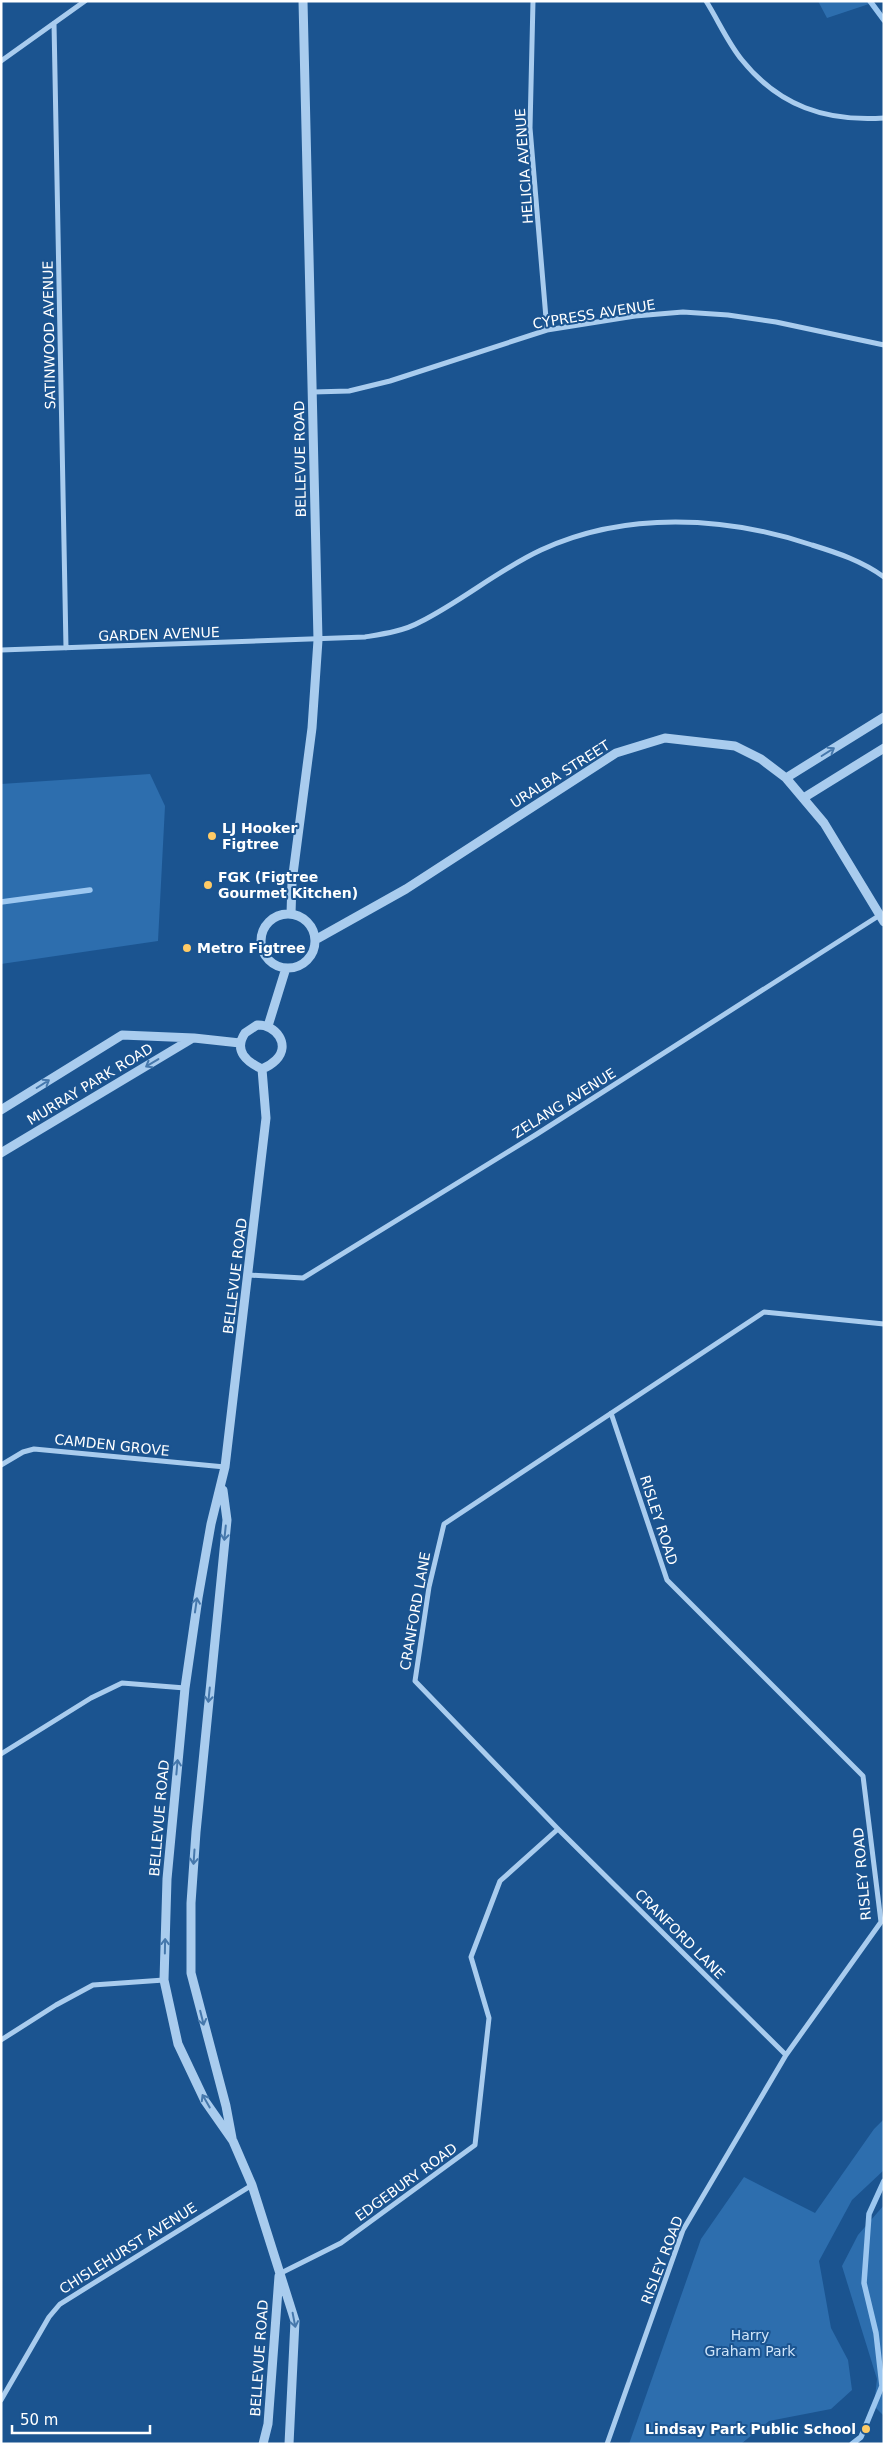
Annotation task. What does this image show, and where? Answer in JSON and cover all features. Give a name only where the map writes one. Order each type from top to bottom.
[{"type":"street","points":[[1,60],[85,1]]},
{"type":"street","name":"BELLEVUE ROAD","points":[[291,914],[292,882],[312,728],[318,640],[303,1]]},
{"type":"street","name":"HELICIA AVENUE","points":[[533,1],[530,128],[547,330]]},
{"type":"street","points":[[706,1],[741,59],[763,83],[789,100],[823,115],[862,120],[884,118]]},
{"type":"street","name":"SATINWOOD AVENUE","points":[[54,23],[66,648]]},
{"type":"street","name":"CYPRESS AVENUE","points":[[313,392],[349,391],[390,381],[547,330],[635,316],[683,312],[728,315],[776,322],[884,345]]},
{"type":"street","name":"GARDEN AVENUE","points":[[1,650],[365,638],[419,623],[510,565],[542,550],[580,536],[639,524],[704,523],[744,527],[782,535],[853,558],[884,578]]},
{"type":"street","points":[[786,778],[884,717]]},
{"type":"street","name":"URALBA STREET","points":[[315,940],[406,889],[616,753],[665,738],[735,746],[761,759],[786,778],[805,797],[824,823],[882,919]]},
{"type":"street","points":[[805,797],[884,748]]},
{"type":"street","points":[[282,914],[291,914],[308,923],[315,940],[310,957],[304,963],[286,968],[269,960],[262,943],[266,925],[282,914]]},
{"type":"street","name":"ZELANG AVENUE","points":[[249,1275],[304,1278],[882,919]]},
{"type":"street","points":[[268,1026],[286,968]]},
{"type":"street","points":[[257,1025],[268,1026],[277,1032],[282,1044],[276,1061],[262,1069],[244,1059],[240,1043],[242,1036],[250,1028],[257,1025]]},
{"type":"street","name":"MURRAY PARK ROAD","points":[[1,1110],[122,1035],[194,1038],[240,1043]]},
{"type":"street","name":"MURRAY PARK ROAD","points":[[1,1153],[194,1038]]},
{"type":"street","name":"BELLEVUE ROAD","points":[[262,1069],[266,1118],[226,1467],[223,1485],[211,1524],[185,1688],[167,1879],[164,1980],[178,2044],[205,2101],[233,2142],[252,2185],[295,2321],[289,2444]]},
{"type":"street","name":"CRANFORD LANE","points":[[786,2055],[558,1829],[415,1681],[429,1587],[444,1524],[764,1312],[884,1324]]},
{"type":"street","name":"RISLEY ROAD","points":[[607,2444],[683,2230],[786,2055],[881,1922],[863,1776],[667,1580],[611,1413]]},
{"type":"street","name":"CAMDEN GROVE","points":[[1,1465],[34,1448],[226,1467]]},
{"type":"street","name":"BELLEVUE ROAD","points":[[223,1485],[226,1520],[196,1832],[191,1903],[191,1973],[226,2106],[233,2142]]},
{"type":"street","points":[[1,1754],[91,1698],[122,1683],[185,1688]]},
{"type":"street","name":"EDGEBURY ROAD","points":[[279,2274],[341,2243],[475,2146],[489,2018],[471,1957],[500,1881],[558,1829]]},
{"type":"street","points":[[1,2040],[56,2005],[93,1985],[164,1980]]},
{"type":"street","name":"CHISLEHURST AVENUE","points":[[1,2400],[45,2325],[60,2304],[252,2185]]},
{"type":"street","name":"BELLEVUE ROAD","points":[[263,2444],[268,2424],[279,2274]]},
{"type":"green space","points":[[818,1],[878,1],[827,18]]},
{"type":"green space","points":[[150,774],[165,806],[158,941],[1,964],[1,784]]},
{"type":"green space","name":"Harry Graham Park","points":[[884,2119],[884,2170],[852,2200],[819,2261],[831,2328],[848,2360],[852,2390],[831,2409],[769,2421],[741,2444],[629,2444],[701,2239],[744,2177],[815,2213],[874,2129]]},
{"type":"green space","points":[[884,2205],[884,2416],[874,2406],[877,2379],[842,2266],[858,2235]]},
{"type":"waterway","points":[[870,1],[884,20]]},
{"type":"waterway","points":[[1,902],[90,890]]},
{"type":"waterway","points":[[852,2444],[861,2437],[882,2386],[876,2333],[864,2283],[869,2214],[884,2181]]},
{"type":"place","name":"LJ Hooker Figtree","points":[[212,836]]},
{"type":"place","name":"FGK (Figtree Gourmet Kitchen)","points":[[208,885]]},
{"type":"place","name":"Metro Figtree","points":[[187,948]]},
{"type":"place","name":"Lindsay Park Public School","points":[[866,2429]]}]
